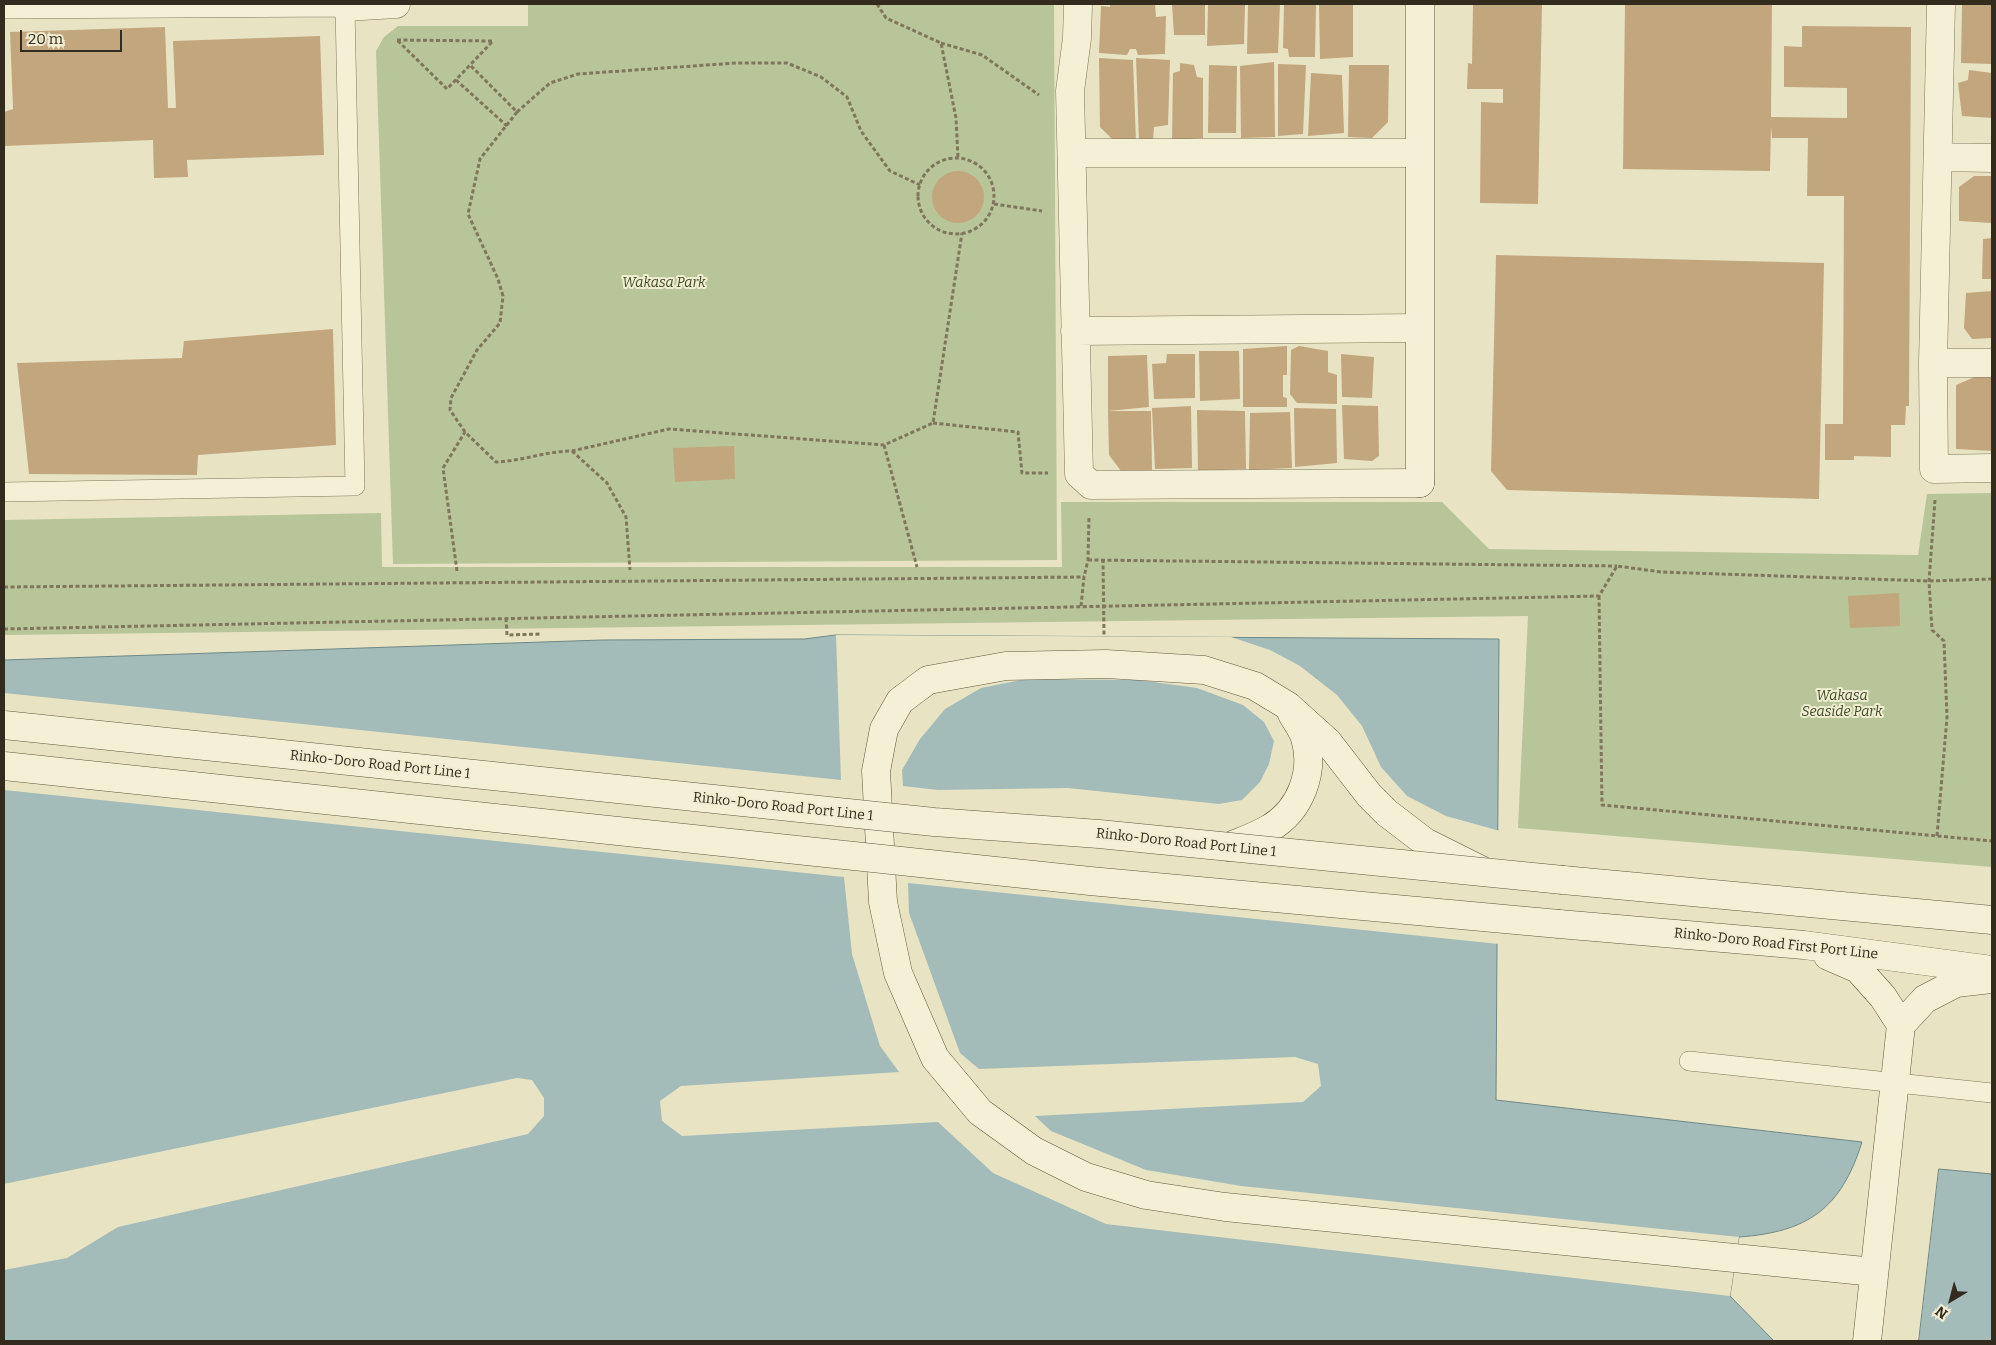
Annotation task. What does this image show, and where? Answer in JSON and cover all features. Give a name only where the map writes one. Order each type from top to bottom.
[{"type":"street","points":[[346,7],[396,4]]},
{"type":"street","points":[[1078,4],[1077,38],[1070,91],[1075,331],[1080,474],[1091,485],[1420,483],[1420,4]]},
{"type":"street","points":[[1941,4],[1934,363],[1934,469],[1992,468]]},
{"type":"street","points":[[1072,153],[1419,153]]},
{"type":"street","points":[[1938,157],[1992,158]]},
{"type":"street","points":[[1075,331],[1419,328]]},
{"type":"street","points":[[1934,363],[1992,363]]},
{"type":"street","points":[[1481,870],[1425,842],[1387,813],[1369,795],[1328,742],[1288,706],[1256,686],[1204,670],[1106,664],[1006,666],[928,680],[900,701],[884,729],[876,772],[883,902],[898,973],[935,1058],[980,1112],[1034,1151],[1086,1177],[1146,1195],[1225,1207],[1874,1272]]},
{"type":"street","points":[[1228,847],[1271,828],[1299,797],[1309,772],[1309,759],[1305,737],[1288,706]]},
{"type":"street","name":"Rinko-Doro Road Port Line 1","points":[[4,725],[740,803],[1481,870],[1563,880],[1992,920]]},
{"type":"street","name":"Rinko-Doro Road First Port Line","points":[[4,766],[1090,881],[1804,945],[1992,970]]},
{"type":"street","points":[[1804,945],[1858,970],[1883,997],[1900,1025],[1867,1341]]},
{"type":"street","points":[[1900,1025],[1925,999],[1948,987],[1992,978]]},
{"type":"lane","points":[[4,9],[346,7],[355,486],[4,492]]},
{"type":"lane","points":[[1689,1062],[1992,1093]]},
{"type":"path","points":[[877,4],[886,18],[941,43],[982,55],[1044,98]]},
{"type":"path","points":[[397,40],[494,40],[456,80],[447,89],[397,40]]},
{"type":"path","points":[[941,43],[956,118],[958,158]]},
{"type":"path","points":[[920,185],[890,171],[861,131],[847,97],[821,77],[787,63],[736,63],[578,74],[550,84],[517,112],[480,159],[468,214],[498,279],[503,296],[500,323],[477,350],[451,398],[450,410],[465,432],[496,462],[517,461],[562,451],[572,451],[669,429],[884,445],[933,423],[1018,432],[1022,472],[1055,473]]},
{"type":"path","points":[[471,66],[517,112]]},
{"type":"path","points":[[456,80],[507,126]]},
{"type":"path","points":[[958,158],[970,161],[980,167],[989,177],[994,190],[994,204],[980,226],[962,233],[940,231],[929,223],[921,212],[918,199],[920,185],[926,173],[935,164],[958,158]]},
{"type":"path","points":[[994,204],[1042,210]]},
{"type":"path","points":[[933,423],[962,233]]},
{"type":"path","points":[[457,571],[443,468],[465,432]]},
{"type":"path","points":[[884,445],[917,567]]},
{"type":"path","points":[[572,451],[607,483],[626,517],[630,570]]},
{"type":"path","points":[[1934,469],[1935,499],[1929,581],[1932,630],[1944,640],[1947,692],[1947,717],[1937,836]]},
{"type":"path","points":[[1082,606],[1084,577],[1088,560],[1089,516]]},
{"type":"path","points":[[1088,560],[1617,566],[1661,572],[1929,581],[1992,579]]},
{"type":"path","points":[[1103,560],[1104,635]]},
{"type":"path","points":[[1617,566],[1599,596],[1602,805],[1992,841]]},
{"type":"path","points":[[4,587],[1084,577]]},
{"type":"path","points":[[4,629],[1599,596]]},
{"type":"path","points":[[506,618],[507,635],[541,634]]},
{"type":"green space","name":"Wakasa Park","points":[[528,4],[1054,4],[1057,560],[393,564],[376,51],[384,37],[398,26],[528,26]]},
{"type":"green space","name":"Wakasa Seaside Park","points":[[1992,493],[1992,867],[1518,828],[1528,616],[4,635],[4,520],[381,513],[382,567],[1062,567],[1061,502],[1442,502],[1489,549],[1918,555],[1927,494]]},
{"type":"water","points":[[836,635],[1499,639],[1496,1100],[1862,1142],[1854,1165],[1844,1184],[1819,1213],[1803,1222],[1784,1229],[1739,1237],[1730,1296],[1774,1341],[4,1341],[4,660],[602,640],[804,639]]},
{"type":"water","points":[[1939,1169],[1992,1174],[1992,1341],[1919,1341]]},
{"type":"pier","points":[[836,635],[1231,637],[1270,650],[1300,666],[1337,695],[1362,726],[1381,767],[1407,796],[1446,816],[1500,831],[1499,944],[908,883],[909,913],[960,1053],[979,1069],[1295,1057],[1318,1064],[1321,1086],[1303,1102],[1035,1116],[1051,1131],[1146,1170],[1241,1186],[1739,1237],[1730,1296],[1106,1224],[993,1173],[938,1122],[682,1136],[662,1121],[660,1101],[681,1086],[899,1072],[880,1046],[852,954],[844,877],[4,790],[4,693],[841,780]],"holes":[[[1026,679],[1139,680],[1197,688],[1243,705],[1264,722],[1274,741],[1269,764],[1260,782],[1242,800],[1219,804],[1068,788],[938,790],[903,786],[902,770],[920,739],[945,709],[981,688]]]},
{"type":"pier","points":[[517,1078],[532,1080],[544,1098],[544,1116],[528,1134],[118,1227],[67,1258],[4,1270],[4,1184]]},
{"type":"building","points":[[1110,4],[1155,4],[1156,17],[1166,16],[1165,54],[1138,55],[1136,49],[1130,49],[1127,55],[1099,53],[1101,6],[1110,7]]},
{"type":"building","points":[[1172,4],[1205,4],[1205,35],[1174,35]]},
{"type":"building","points":[[1208,4],[1245,4],[1244,44],[1207,46]]},
{"type":"building","points":[[1248,4],[1280,4],[1278,53],[1247,54]]},
{"type":"building","points":[[1284,4],[1316,4],[1315,57],[1289,57],[1288,49],[1283,48]]},
{"type":"building","points":[[1319,4],[1353,4],[1353,57],[1320,59]]},
{"type":"building","points":[[1473,4],[1542,4],[1538,204],[1480,203],[1481,102],[1503,103],[1503,89],[1467,89],[1468,63],[1472,64]]},
{"type":"building","points":[[1625,4],[1772,4],[1771,117],[1847,118],[1847,88],[1784,87],[1784,46],[1802,47],[1802,26],[1911,27],[1909,406],[1906,406],[1905,425],[1891,425],[1891,457],[1854,456],[1854,460],[1825,460],[1825,424],[1843,424],[1844,196],[1807,196],[1808,138],[1772,138],[1771,126],[1770,171],[1623,169]]},
{"type":"building","points":[[1962,5],[1992,5],[1992,64],[1961,63]]},
{"type":"building","points":[[165,27],[168,108],[176,108],[173,41],[320,36],[324,155],[187,160],[188,177],[154,178],[153,140],[4,146],[4,112],[13,109],[10,32]]},
{"type":"building","points":[[1099,58],[1133,60],[1136,142],[1116,143],[1100,127]]},
{"type":"building","points":[[1136,58],[1170,60],[1168,125],[1154,127],[1153,141],[1139,142]]},
{"type":"building","points":[[1274,62],[1275,137],[1241,138],[1240,66]]},
{"type":"building","points":[[1180,63],[1194,65],[1197,77],[1203,78],[1203,138],[1172,140],[1173,73],[1180,71]]},
{"type":"building","points":[[1278,64],[1306,65],[1303,134],[1278,136]]},
{"type":"building","points":[[1209,65],[1237,66],[1236,133],[1208,133]]},
{"type":"building","points":[[1349,65],[1389,65],[1388,122],[1372,138],[1348,137]]},
{"type":"building","points":[[1969,70],[1992,73],[1992,118],[1962,116],[1958,83],[1968,80]]},
{"type":"building","points":[[1311,73],[1342,75],[1344,133],[1308,136]]},
{"type":"building","points":[[953,171],[963,171],[977,178],[984,192],[984,202],[977,216],[963,223],[953,223],[943,219],[936,212],[932,202],[932,192],[936,182],[943,175]]},
{"type":"building","points":[[1974,176],[1992,176],[1992,223],[1959,221],[1959,187]]},
{"type":"building","points":[[1992,238],[1992,279],[1982,279],[1983,239]]},
{"type":"building","points":[[1496,255],[1824,263],[1819,499],[1507,490],[1491,471]]},
{"type":"building","points":[[1992,291],[1992,338],[1972,339],[1964,328],[1966,293]]},
{"type":"building","points":[[333,329],[336,445],[198,455],[197,475],[29,474],[17,363],[182,358],[184,341]]},
{"type":"building","points":[[1287,346],[1287,375],[1283,375],[1283,397],[1287,398],[1287,407],[1243,407],[1243,349]]},
{"type":"building","points":[[1299,346],[1328,351],[1328,372],[1337,375],[1337,404],[1297,403],[1290,394],[1291,350]]},
{"type":"building","points":[[1199,351],[1239,351],[1240,399],[1200,401]]},
{"type":"building","points":[[1167,354],[1195,354],[1195,398],[1154,399],[1152,364],[1166,363]]},
{"type":"building","points":[[1341,354],[1374,357],[1372,398],[1342,397]]},
{"type":"building","points":[[1147,355],[1149,407],[1108,411],[1108,356]]},
{"type":"building","points":[[1977,376],[1992,377],[1992,451],[1956,449],[1956,385]]},
{"type":"building","points":[[1342,405],[1378,406],[1379,456],[1372,461],[1344,459]]},
{"type":"building","points":[[1191,406],[1192,468],[1155,469],[1152,408]]},
{"type":"building","points":[[1294,408],[1336,409],[1337,463],[1295,467]]},
{"type":"building","points":[[1197,410],[1245,411],[1246,469],[1198,471]]},
{"type":"building","points":[[1108,411],[1151,411],[1152,470],[1121,471],[1109,455]]},
{"type":"building","points":[[1290,412],[1292,468],[1249,470],[1250,413]]},
{"type":"building","points":[[734,446],[735,479],[675,482],[673,448]]},
{"type":"building","points":[[1899,593],[1900,626],[1850,628],[1848,596]]}]
